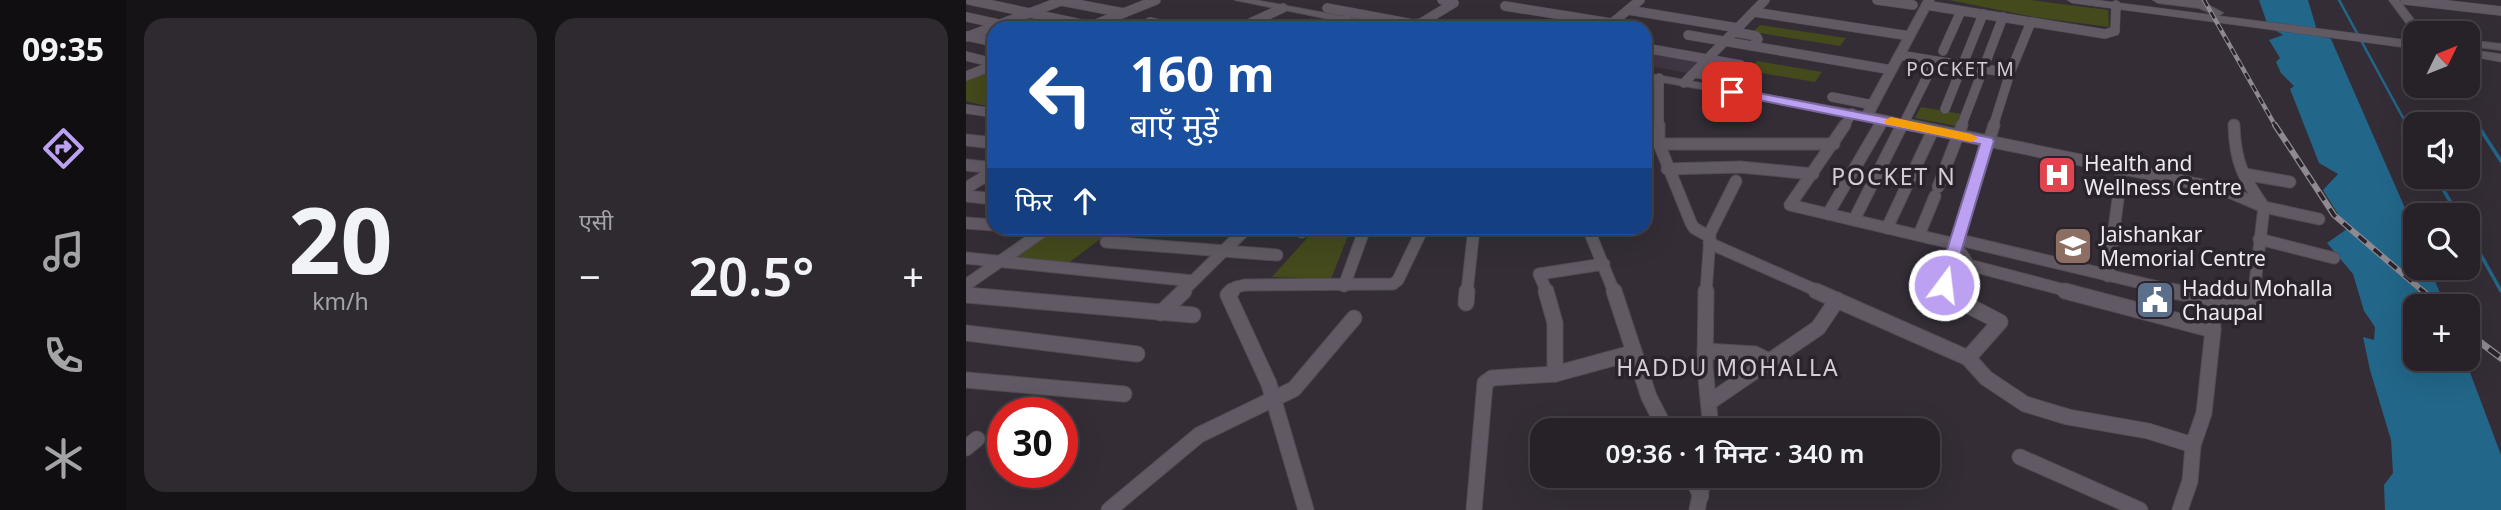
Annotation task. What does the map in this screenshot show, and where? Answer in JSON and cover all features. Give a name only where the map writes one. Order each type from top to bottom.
[{"type":"main road","points":[[2072,0],[2183,4],[2262,21]]},
{"type":"main road","points":[[2116,3],[2403,41]]},
{"type":"main road","points":[[2480,49],[2501,52]]},
{"type":"street","points":[[969,0],[1063,21]]},
{"type":"street","points":[[1104,21],[1156,0]]},
{"type":"street","points":[[1240,0],[1352,21]]},
{"type":"street","points":[[1315,14],[1343,0]]},
{"type":"street","points":[[1424,21],[1454,3],[1442,0]]},
{"type":"street","points":[[1614,21],[1640,0]]},
{"type":"street","points":[[1684,83],[1765,0]]},
{"type":"street","points":[[1877,0],[1913,5]]},
{"type":"street","points":[[2158,0],[2183,4],[2201,3],[2218,13]]},
{"type":"street","points":[[2394,0],[2410,21]]},
{"type":"street","points":[[2405,0],[2501,11]]},
{"type":"street","points":[[1007,21],[1061,1],[1124,13]]},
{"type":"street","points":[[1870,111],[1927,3],[1961,11],[2110,34],[2115,32],[2116,3]]},
{"type":"street","points":[[1505,6],[1582,21]]},
{"type":"street","points":[[1254,21],[1283,8]]},
{"type":"street","points":[[1327,8],[1387,21]]},
{"type":"street","points":[[1628,10],[1736,30],[1756,36],[1758,39],[1753,46]]},
{"type":"street","points":[[1943,51],[1961,11]]},
{"type":"street","points":[[1754,12],[1910,36]]},
{"type":"street","points":[[1945,109],[1983,14]]},
{"type":"street","points":[[966,17],[987,21]]},
{"type":"street","points":[[1919,235],[2003,18]]},
{"type":"street","points":[[1968,358],[2000,323],[1944,293],[1956,242],[1988,141],[2010,73],[2031,22]]},
{"type":"street","points":[[967,36],[987,28]]},
{"type":"street","points":[[1688,35],[1892,70]]},
{"type":"street","points":[[967,36],[987,40]]},
{"type":"street","points":[[1652,49],[1741,65]]},
{"type":"street","points":[[1899,55],[2010,73]]},
{"type":"street","points":[[966,56],[987,62]]},
{"type":"street","points":[[1854,220],[1935,61]]},
{"type":"street","points":[[966,76],[987,67]]},
{"type":"street","points":[[1694,73],[1727,79]]},
{"type":"street","points":[[1652,77],[1852,113],[1870,111]]},
{"type":"street","points":[[1659,78],[1659,144],[1691,223],[1709,239],[1968,358],[1988,382],[2029,407],[2071,419],[2152,432],[2193,445]]},
{"type":"street","points":[[1832,97],[1870,111],[1883,120],[2227,190],[2264,207],[2319,219]]},
{"type":"street","points":[[968,111],[987,112]]},
{"type":"street","points":[[1852,113],[1834,144],[1790,205],[2240,306],[2253,304],[2264,207],[2235,154],[2234,125]]},
{"type":"street","points":[[1828,214],[1883,120]]},
{"type":"street","points":[[1888,228],[1933,130]]},
{"type":"street","points":[[966,140],[987,142]]},
{"type":"street","points":[[1659,144],[1834,144]]},
{"type":"street","points":[[966,165],[987,168]]},
{"type":"street","points":[[1667,169],[1707,166],[1762,167],[1813,174]]},
{"type":"street","points":[[2108,276],[2122,168]]},
{"type":"street","points":[[966,188],[987,174]]},
{"type":"street","points":[[2244,174],[2290,182]]},
{"type":"street","points":[[1713,418],[1706,387],[1705,351],[1709,239],[1736,181]]},
{"type":"street","points":[[966,196],[987,198]]},
{"type":"street","points":[[966,223],[987,224]]},
{"type":"street","points":[[966,285],[1036,235]]},
{"type":"street","points":[[1161,313],[1239,235]]},
{"type":"street","points":[[1344,286],[1362,235]]},
{"type":"street","points":[[1306,510],[1273,398],[1228,295],[1236,287],[1245,285],[1393,284],[1398,280],[1420,235]]},
{"type":"street","points":[[1466,303],[1473,235]]},
{"type":"street","points":[[1591,235],[1604,264],[1632,353],[1660,418]]},
{"type":"street","points":[[2259,239],[2334,258]]},
{"type":"street","points":[[1106,242],[1277,255]]},
{"type":"street","points":[[1956,242],[1969,265],[2213,331]]},
{"type":"street","points":[[966,258],[1193,281]]},
{"type":"street","points":[[1555,374],[1558,333],[1556,317],[1539,274],[1604,264]]},
{"type":"street","points":[[966,295],[1193,315]]},
{"type":"street","points":[[1711,401],[1818,328],[1837,300]]},
{"type":"street","points":[[2180,510],[2190,481],[2193,445],[2204,414],[2213,331],[2211,300]]},
{"type":"street","points":[[1109,510],[1199,435],[1294,389],[1354,318]]},
{"type":"street","points":[[966,332],[1138,354]]},
{"type":"street","points":[[1705,351],[1755,354],[1769,362]]},
{"type":"street","points":[[1474,510],[1485,383],[1492,378],[1555,374],[1632,353]]},
{"type":"street","points":[[966,380],[1124,394]]},
{"type":"street","points":[[2020,457],[2140,510]]},
{"type":"shaded area","points":[[1652,52],[1703,59],[1688,73],[1652,66]]},
{"type":"green space","points":[[1949,0],[2030,0],[2108,10],[2109,27],[2034,17]]},
{"type":"green space","points":[[1760,25],[1846,38],[1840,46],[1753,32]]},
{"type":"green space","points":[[1757,61],[1822,72],[1815,82],[1749,71]]},
{"type":"green space","points":[[987,71],[987,106],[966,101],[966,79]]},
{"type":"green space","points":[[1921,107],[1961,114],[1956,126],[1915,118]]},
{"type":"green space","points":[[1042,235],[1106,235],[1067,264],[1007,259]]},
{"type":"green space","points":[[1293,235],[1348,235],[1331,279],[1272,277],[1308,237]]},
{"type":"water","points":[[2259,0],[2308,0],[2318,34],[2331,39],[2403,204],[2403,280],[2435,280],[2440,294],[2403,294],[2403,371],[2470,371],[2501,455],[2501,510],[2385,510],[2384,485],[2393,473],[2391,440],[2363,337],[2374,340],[2375,327],[2364,311],[2353,274],[2327,243],[2347,229],[2323,190],[2338,174],[2319,163],[2290,89],[2294,86],[2281,73],[2276,62],[2280,58],[2269,40],[2283,35],[2268,26]]},
{"type":"waterway","points":[[2339,0],[2403,118]]},
{"type":"waterway","points":[[2480,129],[2501,161]]},
{"type":"waterway","points":[[2443,189],[2451,203]]},
{"type":"waterway","points":[[2480,253],[2501,291]]},
{"type":"railway","points":[[2204,0],[2276,127]]},
{"type":"railway","points":[[2275,125],[2334,215],[2424,292]]},
{"type":"railway","points":[[2422,291],[2426,294]]},
{"type":"railway","points":[[2480,342],[2501,358]]},
{"type":"slow traffic","points":[[1891,121],[1971,138]]},
{"type":"place","name":"Health and Wellness Centre","points":[[2057,175]]},
{"type":"place","name":"Jaishankar Memorial Centre","points":[[2073,246]]},
{"type":"place","name":"Haddu Mohalla Chaupal","points":[[2155,300]]},
{"type":"district","name":"POCKET M","points":[[1961,69]]},
{"type":"district","name":"POCKET N","points":[[1894,176]]},
{"type":"district","name":"HADDU MOHALLA","points":[[1728,367]]},
{"type":"route","points":[[1732,92],[1988,141],[1944,285]]}]
